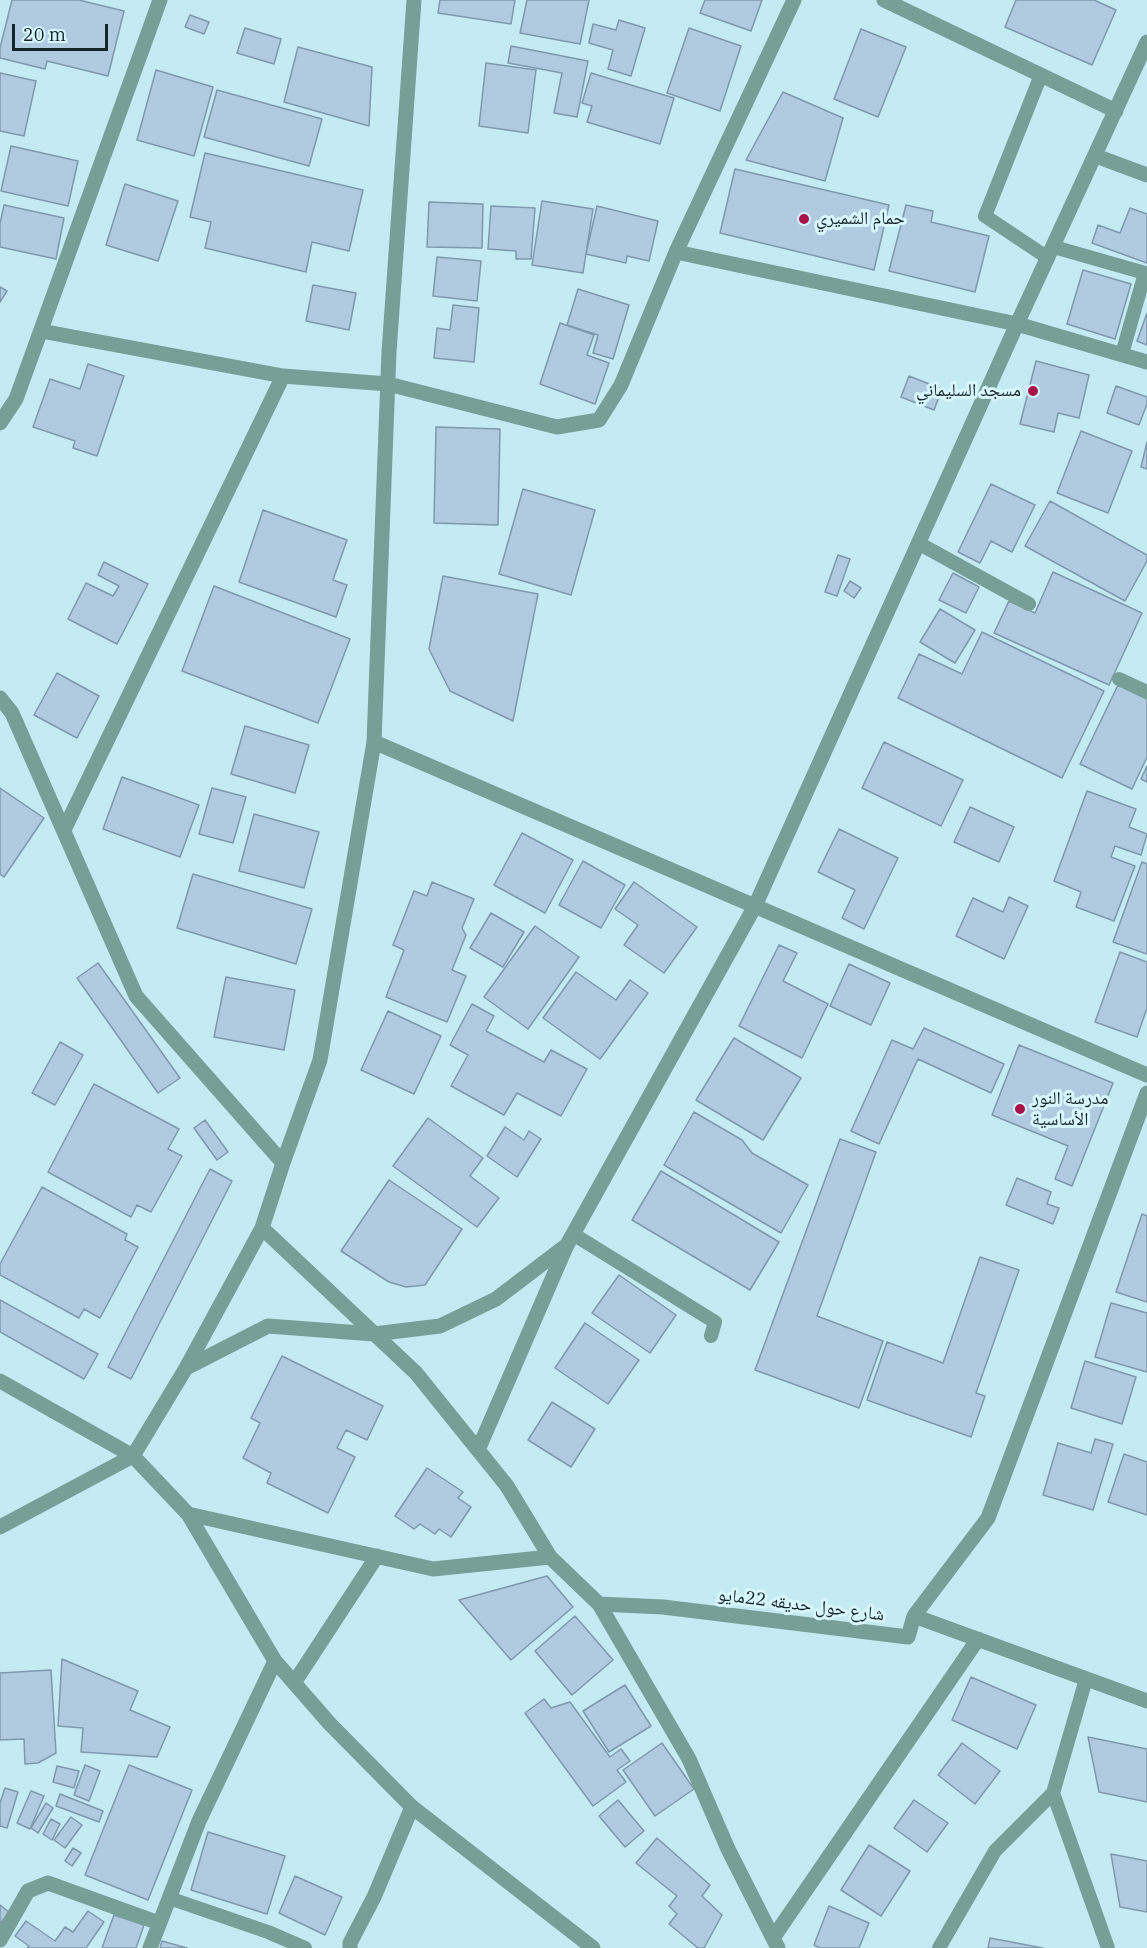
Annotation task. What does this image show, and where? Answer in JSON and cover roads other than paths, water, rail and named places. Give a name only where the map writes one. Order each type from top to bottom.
[{"type":"street","points":[[0,423],[16,399],[160,0]]},
{"type":"street","points":[[0,1527],[133,1456],[186,1368],[262,1228],[320,1060],[374,742],[388,384],[414,0]]},
{"type":"street","points":[[41,331],[283,376],[388,384],[557,427],[599,420],[621,385],[676,252],[794,0]]},
{"type":"street","points":[[884,0],[1116,111]]},
{"type":"street","points":[[478,1450],[570,1239],[755,906],[1017,324],[1147,44]]},
{"type":"street","points":[[1096,156],[1147,175]]},
{"type":"street","points":[[676,252],[1017,324],[1147,362]]},
{"type":"street","points":[[64,830],[283,376]]},
{"type":"street","points":[[0,698],[12,713],[136,996],[283,1163]]},
{"type":"street","points":[[374,742],[1147,1075]]},
{"type":"street","points":[[1147,1093],[988,1518],[914,1616],[1147,1701]]},
{"type":"street","points":[[262,1228],[416,1373],[507,1486],[550,1557],[599,1604],[689,1759],[728,1849],[775,1943],[978,1639]]},
{"type":"street","points":[[186,1368],[268,1326],[374,1334],[440,1326],[496,1299],[570,1239]]},
{"type":"street","points":[[0,1381],[133,1456],[188,1515],[275,1661],[330,1724],[412,1807],[593,1948]]},
{"type":"street","points":[[188,1515],[433,1569],[550,1557]]},
{"type":"street","points":[[294,1683],[377,1556]]},
{"type":"street","name":"شارع حول حديقه 22مايو","points":[[599,1604],[663,1607],[908,1637],[914,1616]]},
{"type":"street","points":[[150,1948],[199,1821],[275,1661]]},
{"type":"street","points":[[350,1948],[350,1943],[374,1897],[412,1807]]},
{"type":"street","points":[[0,1940],[28,1891],[48,1883],[159,1923]]},
{"type":"lane","points":[[1041,75],[985,216],[1051,253],[1145,273],[1122,354]]},
{"type":"lane","points":[[918,543],[1029,604]]},
{"type":"lane","points":[[1119,678],[1147,692]]},
{"type":"lane","points":[[570,1239],[715,1322],[711,1336]]},
{"type":"lane","points":[[939,1948],[995,1851],[1053,1793],[1086,1679]]},
{"type":"lane","points":[[1053,1793],[1108,1948]]},
{"type":"lane","points":[[169,1898],[268,1932],[305,1948]]},
{"type":"place","name":"حمام الشميري","points":[[804,219]]},
{"type":"place","name":"مسجد السليماني","points":[[1033,391]]},
{"type":"place","name":"مدرسة النور الأساسية","points":[[1020,1109]]}]
